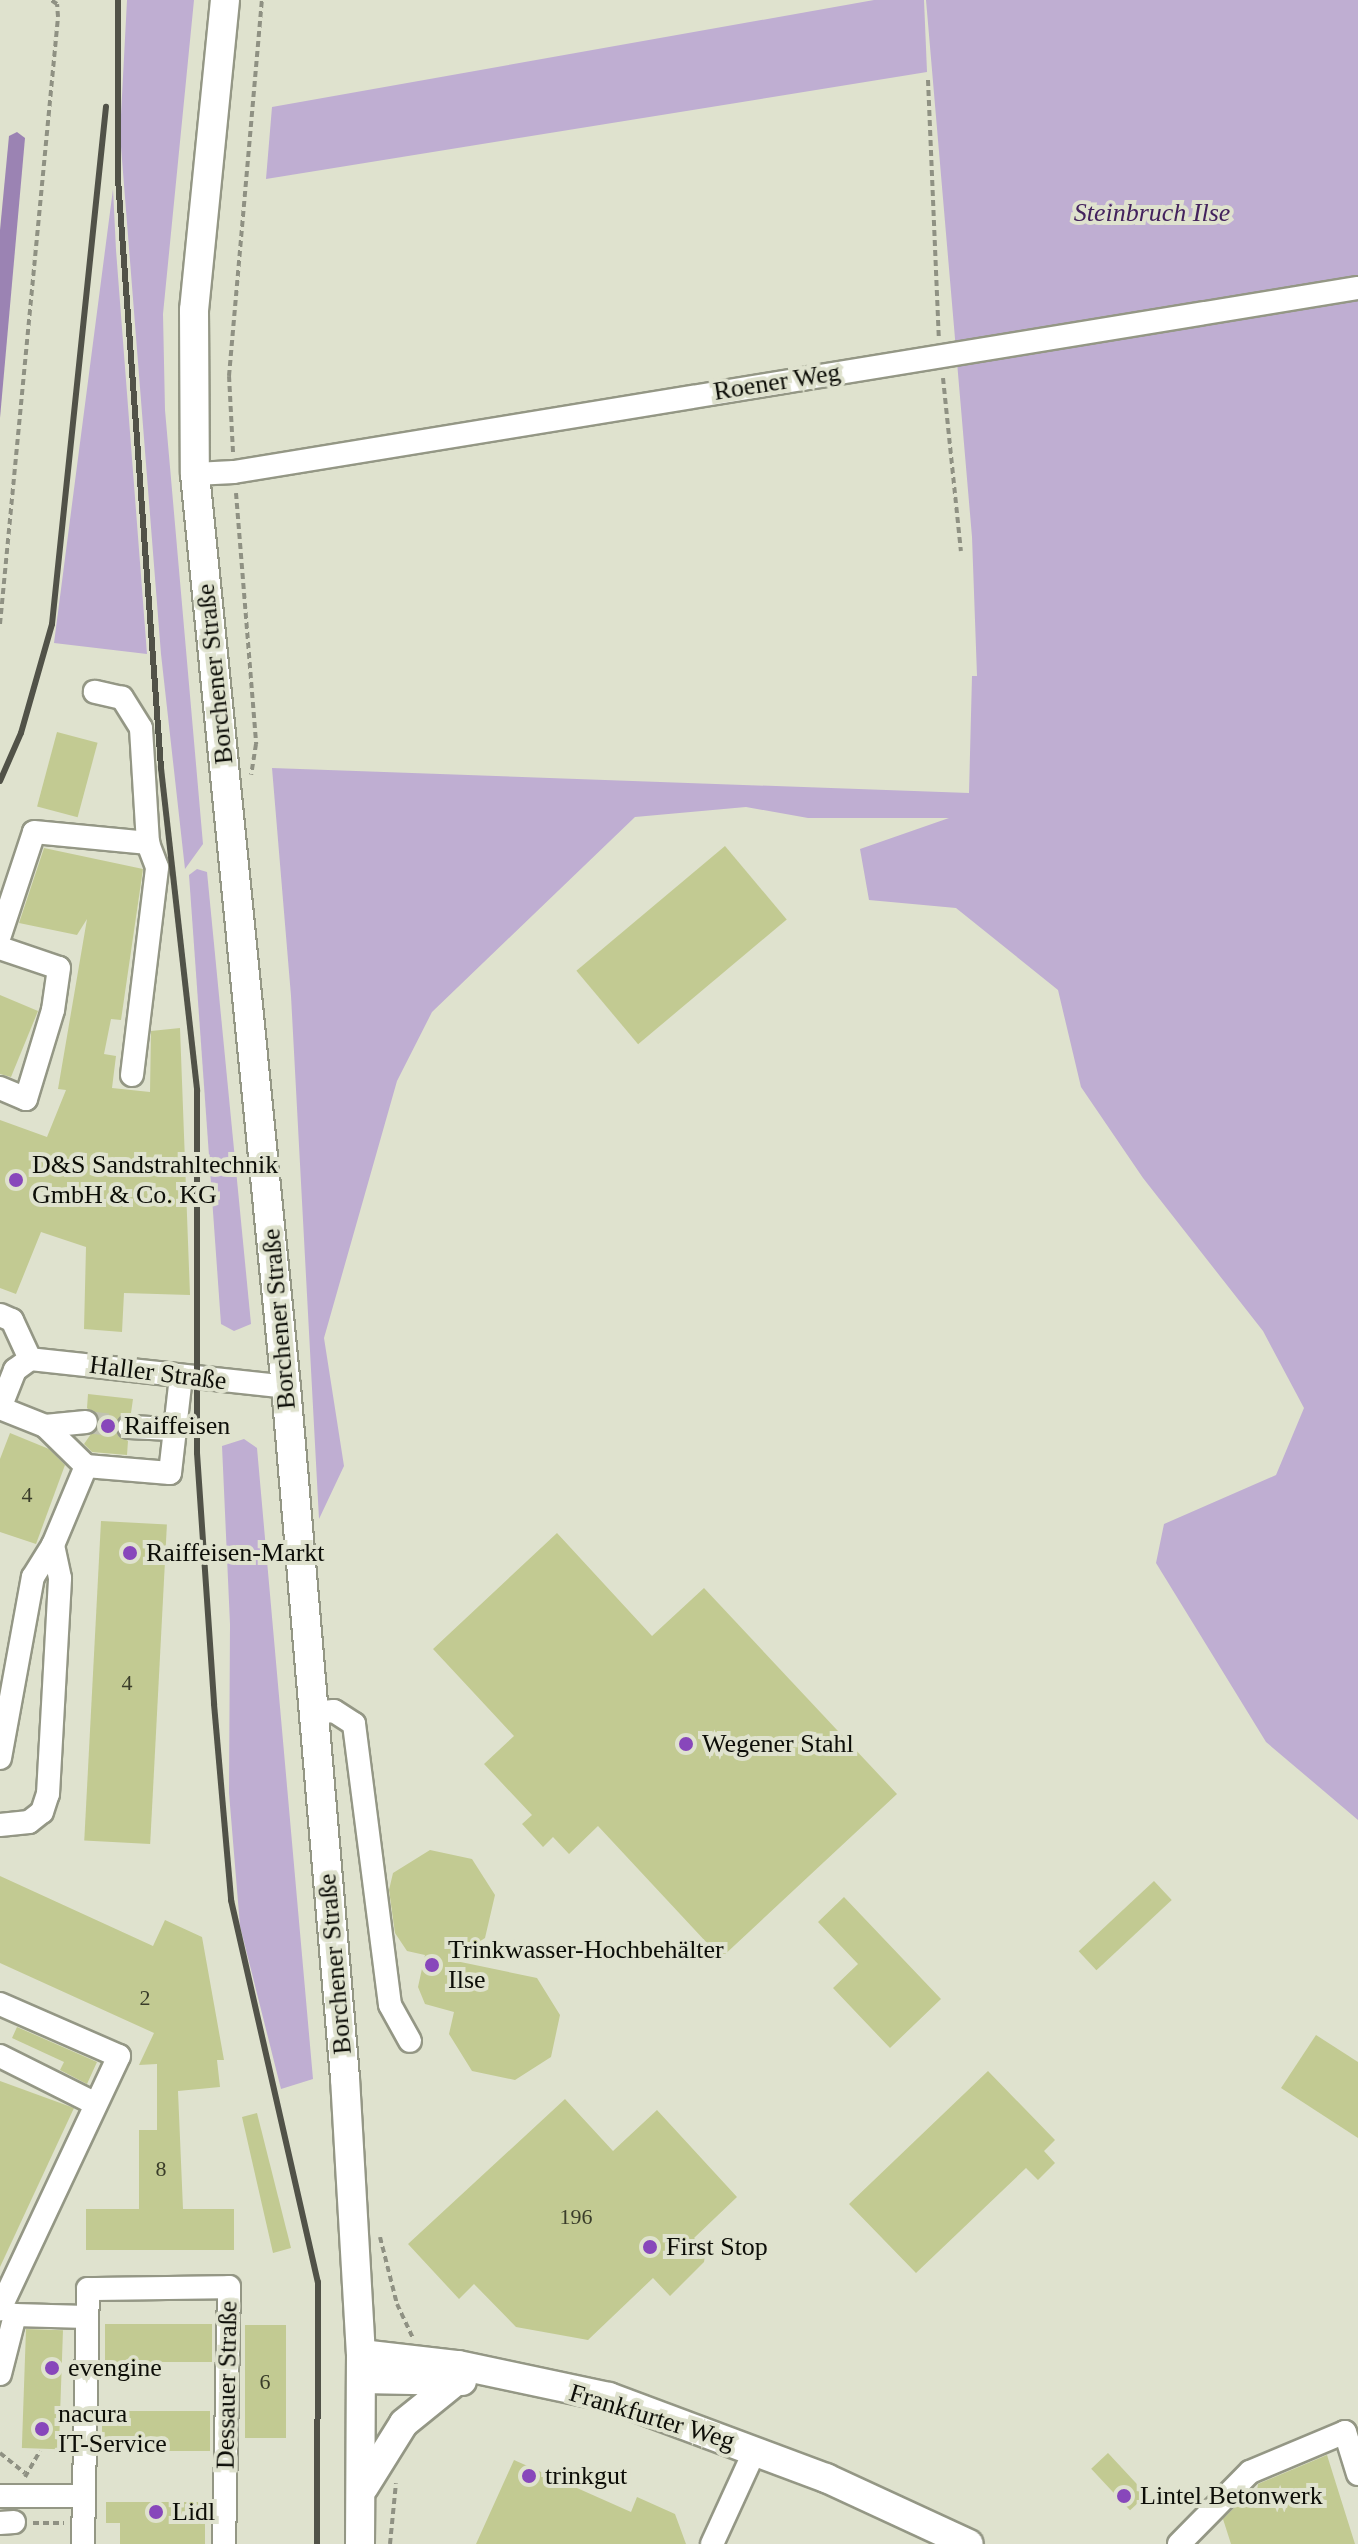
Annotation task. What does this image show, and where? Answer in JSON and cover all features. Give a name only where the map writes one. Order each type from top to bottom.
[{"type":"main road","name":"Borchener Straße","points":[[225,0],[194,310],[195,474],[286,1387],[345,2078],[361,2366],[360,2544]]},
{"type":"main road","name":"Frankfurter Weg","points":[[361,2366],[458,2365],[609,2397],[755,2450],[969,2544]]},
{"type":"main road","name":"Frankfurter Weg","points":[[361,2366],[456,2381],[502,2376]]},
{"type":"main road","points":[[362,2491],[404,2423],[456,2381]]},
{"type":"street","name":"Roener Weg","points":[[195,474],[234,472],[1358,288]]},
{"type":"street","points":[[95,692],[122,698],[141,728],[148,843],[157,867],[132,1075]]},
{"type":"street","points":[[0,935],[34,832],[148,843]]},
{"type":"street","points":[[0,948],[59,968],[53,1010],[26,1099],[0,1088]]},
{"type":"street","points":[[0,1315],[12,1320],[30,1359],[15,1370],[0,1408],[45,1426],[86,1466],[170,1473],[172,1429],[181,1377]]},
{"type":"street","name":"Haller Straße","points":[[30,1359],[286,1387]]},
{"type":"street","points":[[45,1426],[86,1422]]},
{"type":"street","points":[[129,1427],[172,1429]]},
{"type":"street","points":[[0,1758],[33,1577],[53,1545],[86,1466]]},
{"type":"street","points":[[0,1825],[29,1822],[42,1812],[48,1794],[60,1578],[53,1545]]},
{"type":"street","points":[[312,1713],[334,1711],[354,1724],[390,2005],[410,2041]]},
{"type":"street","points":[[0,2004],[119,2056],[0,2309]]},
{"type":"street","points":[[0,2056],[96,2104]]},
{"type":"street","name":"Dessauer Straße","points":[[83,2534],[88,2289],[229,2287],[224,2544]]},
{"type":"street","points":[[0,2374],[15,2315],[87,2317]]},
{"type":"street","points":[[1179,2544],[1250,2472],[1345,2432],[1358,2474]]},
{"type":"street","name":"Frankfurter Weg","points":[[712,2544],[755,2450]]},
{"type":"street","points":[[0,2496],[83,2496]]},
{"type":"path","points":[[0,624],[58,17],[57,4],[51,0]]},
{"type":"path","points":[[234,472],[229,376],[262,0]]},
{"type":"path","points":[[928,80],[940,355]]},
{"type":"path","points":[[945,396],[961,551]]},
{"type":"path","points":[[0,2453],[25,2473]]},
{"type":"path","points":[[7,2523],[83,2534]]},
{"type":"green space","points":[[127,0],[194,0],[163,314],[165,410],[203,844],[185,869],[161,654],[120,134]]},
{"type":"green space","points":[[874,0],[924,0],[927,72],[266,179],[272,107]]},
{"type":"green space","name":"Steinbruch Ilse","points":[[926,0],[1358,0],[1358,1820],[1266,1742],[1156,1563],[1164,1524],[1276,1475],[1304,1408],[1263,1331],[1143,1178],[1081,1087],[1058,990],[956,908],[869,900],[860,849],[949,818],[808,818],[746,807],[635,817],[432,1012],[397,1081],[324,1338],[344,1466],[319,1519],[291,996],[272,768],[969,793],[972,676],[977,676],[972,537]]},
{"type":"green space","points":[[113,189],[116,250],[147,654],[54,643]]},
{"type":"green space","points":[[197,869],[207,872],[251,1324],[234,1331],[221,1324],[189,875]]},
{"type":"green space","points":[[244,1439],[257,1448],[313,2079],[281,2089],[240,1926],[229,1793],[230,1624],[222,1446]]},
{"type":"shaded area","points":[[17,132],[25,138],[0,418],[0,230],[9,136]]},
{"type":"building","points":[[57,732],[98,743],[78,817],[37,806]]},
{"type":"building","points":[[725,846],[787,920],[638,1044],[576,971]]},
{"type":"building","points":[[44,848],[143,869],[121,1020],[111,1019],[104,1054],[116,1056],[112,1088],[150,1092],[151,1031],[180,1028],[190,1295],[124,1293],[122,1332],[84,1329],[86,1247],[41,1232],[16,1294],[0,1288],[0,1120],[47,1137],[66,1090],[58,1089],[87,919],[77,935],[19,923]]},
{"type":"building","points":[[0,995],[38,1011],[11,1077],[0,1074]]},
{"type":"building","points":[[88,1394],[133,1399],[131,1413],[122,1415],[115,1426],[117,1434],[128,1441],[127,1455],[92,1452],[84,1444],[100,1421],[87,1408]]},
{"type":"building","points":[[10,1433],[49,1449],[65,1465],[36,1544],[0,1532],[0,1459]]},
{"type":"building","points":[[101,1521],[167,1524],[150,1844],[84,1841]]},
{"type":"building","name":"Wegener Stahl","points":[[557,1533],[652,1636],[704,1588],[897,1794],[721,1958],[598,1826],[569,1854],[553,1837],[543,1847],[522,1824],[532,1815],[484,1764],[514,1736],[433,1649]]},
{"type":"building","name":"Trinkwasser-Hochbehälter Ilse","points":[[430,1850],[472,1859],[495,1895],[485,1938],[451,1960],[537,1978],[560,2015],[551,2057],[515,2080],[472,2071],[449,2034],[454,2012],[425,2004],[418,1987],[425,1955],[407,1951],[395,1933],[389,1890],[393,1873]]},
{"type":"building","points":[[0,1876],[153,1946],[165,1920],[202,1937],[224,2060],[217,2060],[220,2087],[178,2091],[183,2209],[234,2209],[234,2250],[86,2250],[86,2209],[139,2209],[139,2130],[157,2130],[157,2064],[139,2065],[154,2033],[0,1963]]},
{"type":"building","points":[[1154,1881],[1172,1900],[1096,1970],[1079,1951]]},
{"type":"building","points":[[844,1897],[941,1999],[890,2048],[833,1988],[858,1964],[818,1922]]},
{"type":"building","points":[[17,2027],[97,2062],[87,2084],[60,2070],[64,2062],[12,2038]]},
{"type":"building","points":[[1316,2035],[1358,2062],[1358,2138],[1281,2088]]},
{"type":"building","points":[[988,2071],[1055,2140],[1044,2151],[1055,2163],[1038,2180],[1026,2168],[916,2273],[849,2204]]},
{"type":"building","points":[[0,2081],[74,2108],[0,2267]]},
{"type":"building","points":[[565,2099],[613,2151],[657,2110],[737,2197],[694,2238],[706,2249],[704,2262],[670,2296],[653,2278],[588,2340],[516,2327],[474,2284],[459,2299],[408,2244]]},
{"type":"building","points":[[257,2113],[291,2248],[273,2253],[242,2117]]},
{"type":"building","points":[[105,2324],[212,2324],[212,2362],[105,2362]]},
{"type":"building","points":[[245,2325],[286,2325],[286,2438],[245,2438]]},
{"type":"building","points":[[26,2329],[63,2330],[59,2449],[22,2448]]},
{"type":"building","points":[[102,2411],[210,2411],[210,2451],[102,2451]]},
{"type":"building","points":[[1108,2453],[1147,2495],[1130,2510],[1091,2469]]},
{"type":"building","points":[[1327,2455],[1355,2544],[1231,2544],[1223,2519],[1241,2501],[1256,2497],[1258,2484]]},
{"type":"building","points":[[514,2460],[631,2512],[637,2497],[675,2514],[686,2544],[476,2544]]},
{"type":"building","name":"Lidl","points":[[106,2502],[205,2502],[205,2544],[120,2544],[120,2523],[106,2523]]},
{"type":"tunnel","points":[[86,1422],[129,1427]]},
{"type":"railway","points":[[118,0],[118,179],[161,768],[197,1090],[197,1453],[214,1704],[231,1900],[318,2282],[317,2544]]},
{"type":"railway","points":[[0,781],[21,733],[52,624],[106,107]]},
{"type":"place","name":"D&S Sandstrahltechnik GmbH & Co. KG","points":[[16,1180]]},
{"type":"place","name":"Raiffeisen","points":[[108,1426]]},
{"type":"place","name":"Raiffeisen-Markt","points":[[130,1553]]},
{"type":"place","name":"Wegener Stahl","points":[[686,1744]]},
{"type":"place","name":"Trinkwasser-Hochbehälter Ilse","points":[[432,1965]]},
{"type":"place","name":"First Stop","points":[[650,2247]]},
{"type":"place","name":"evengine","points":[[52,2368]]},
{"type":"place","name":"nacura IT-Service","points":[[42,2429]]},
{"type":"place","name":"trinkgut","points":[[529,2476]]},
{"type":"place","name":"Lintel Betonwerk","points":[[1124,2496]]},
{"type":"place","name":"Lidl","points":[[156,2512]]}]
